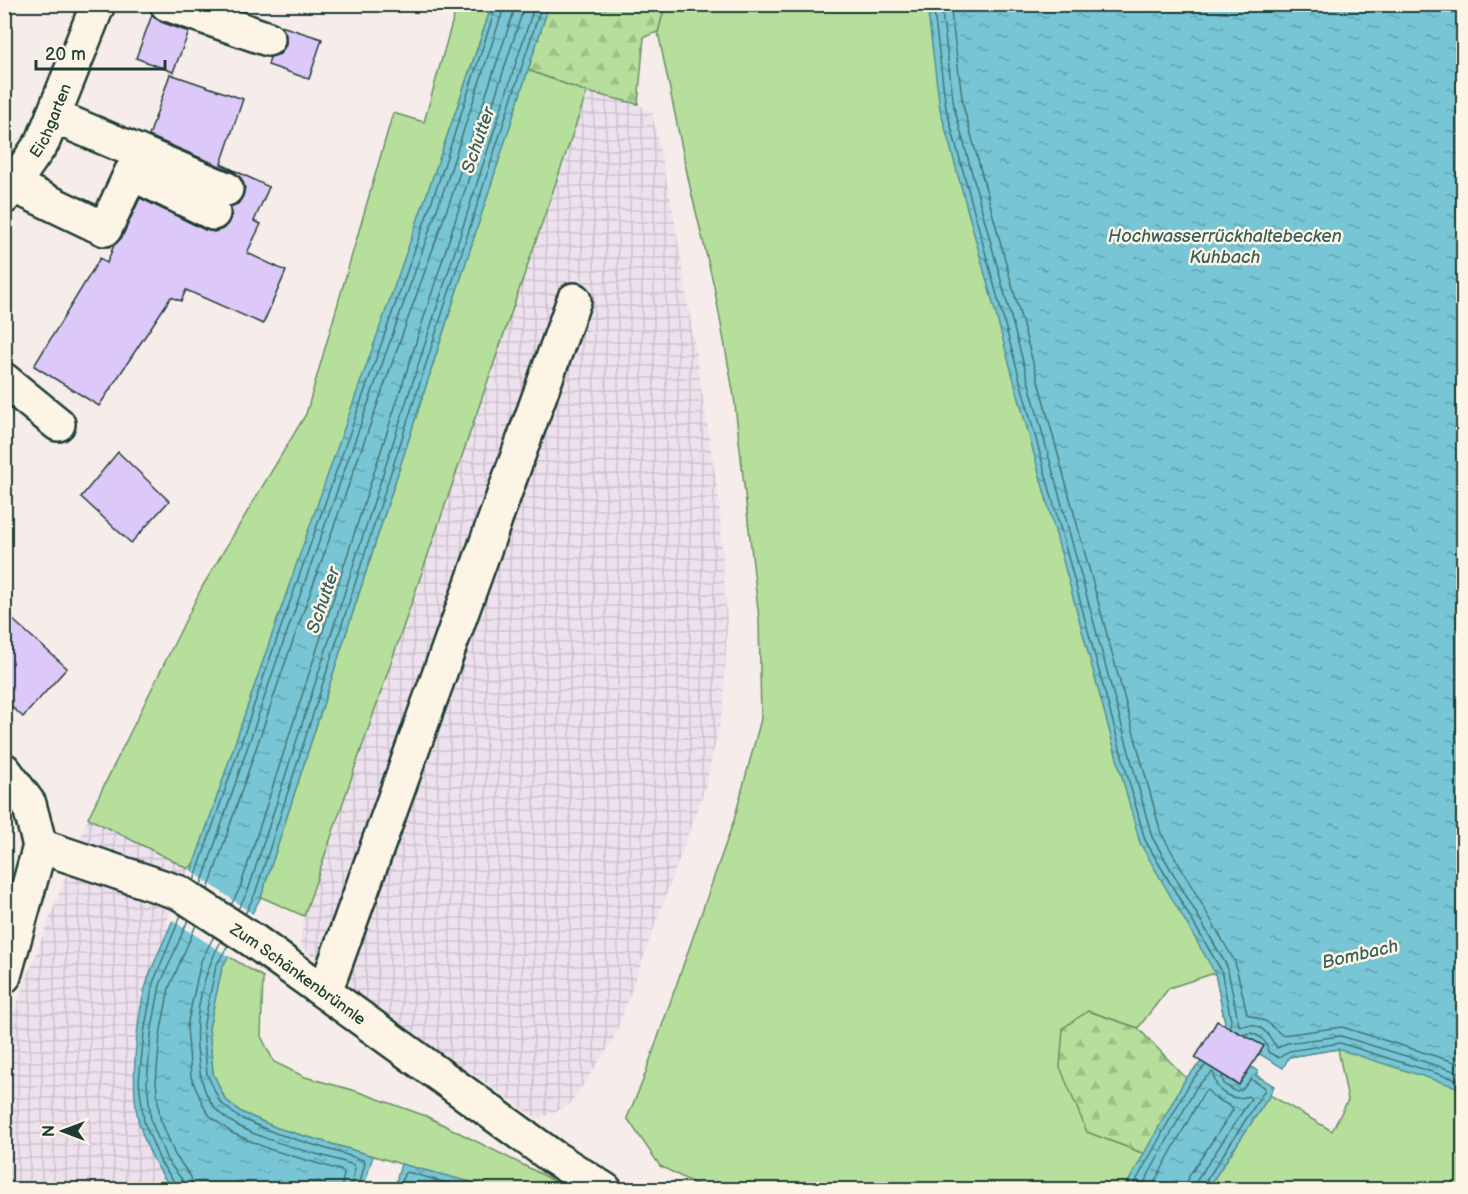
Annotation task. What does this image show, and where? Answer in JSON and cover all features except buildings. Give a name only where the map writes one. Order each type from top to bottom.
[{"type":"street","name":"Eichgarten","points":[[9,191],[43,141],[98,4]]},
{"type":"street","points":[[167,4],[268,39]]},
{"type":"street","points":[[9,191],[105,229],[131,173],[220,201],[53,116]]},
{"type":"street","points":[[325,992],[574,300]]},
{"type":"street","points":[[4,380],[58,424]]},
{"type":"street","points":[[4,770],[29,804],[40,846],[4,976]]},
{"type":"street","name":"Zum Schänkenbrünnle","points":[[40,846],[180,893],[254,941],[553,1157],[605,1190]]},
{"type":"shaded area","points":[[587,92],[638,104],[652,113],[674,216],[719,499],[727,624],[724,704],[706,785],[613,1041],[569,1105],[538,1119],[366,1000],[300,946],[304,916]]},
{"type":"shaded area","points":[[88,818],[189,869],[168,918],[168,935],[147,981],[138,1032],[133,1082],[156,1166],[172,1189],[5,1189],[4,1038]]},
{"type":"green space","points":[[457,5],[492,5],[196,860],[189,869],[88,818],[202,587],[306,414],[393,113],[424,122]]},
{"type":"green space","points":[[549,5],[665,5],[658,32],[644,37],[638,104],[587,92],[528,70]]},
{"type":"green space","points":[[665,5],[983,5],[1463,953],[1463,1189],[1207,1189],[1270,1095],[1332,1131],[1348,1100],[1338,1049],[1289,1057],[1224,1018],[1215,973],[1169,988],[1138,1028],[1088,1011],[1087,1132],[1145,1154],[1124,1189],[705,1189],[660,1166],[627,1118],[642,1083],[734,820],[761,719],[759,618],[734,396],[714,286],[690,187],[658,32]]},
{"type":"green space","points":[[528,70],[587,92],[304,916],[261,897]]},
{"type":"green space","points":[[228,956],[263,977],[261,1036],[274,1062],[305,1077],[356,1091],[426,1116],[567,1189],[488,1189],[277,1128],[241,1112],[225,1099],[213,1073],[209,1028],[222,968]]},
{"type":"green space","points":[[1088,1011],[1138,1028],[1186,1078],[1145,1154],[1087,1132],[1060,1067],[1063,1028]]},
{"type":"water","name":"Schutter","points":[[492,5],[549,5],[261,897],[222,968],[209,1028],[213,1073],[225,1099],[241,1112],[277,1128],[373,1156],[363,1189],[172,1189],[159,1170],[142,1134],[135,1098],[135,1058],[144,992],[197,856],[292,576]]},
{"type":"water","name":"Hochwasserrückhaltebecken Kuhbach","points":[[927,5],[1463,5],[1463,1089],[1338,1049],[1289,1057],[1283,1068],[1258,1053],[1262,1047],[1249,1038],[1220,1030],[1225,1022],[1215,973],[1140,843],[940,109]]},
{"type":"water","points":[[1210,1047],[1237,1063],[1227,1079],[1238,1085],[1251,1067],[1258,1071],[1256,1075],[1274,1086],[1270,1095],[1207,1189],[1124,1190],[1186,1078],[1201,1062]]},
{"type":"water","points":[[401,1164],[470,1182],[488,1189],[394,1189]]},
{"type":"pier","points":[[189,869],[254,915],[231,958],[170,919]]},
{"type":"water label","name":"Bombach","points":[[1360,954]]}]
